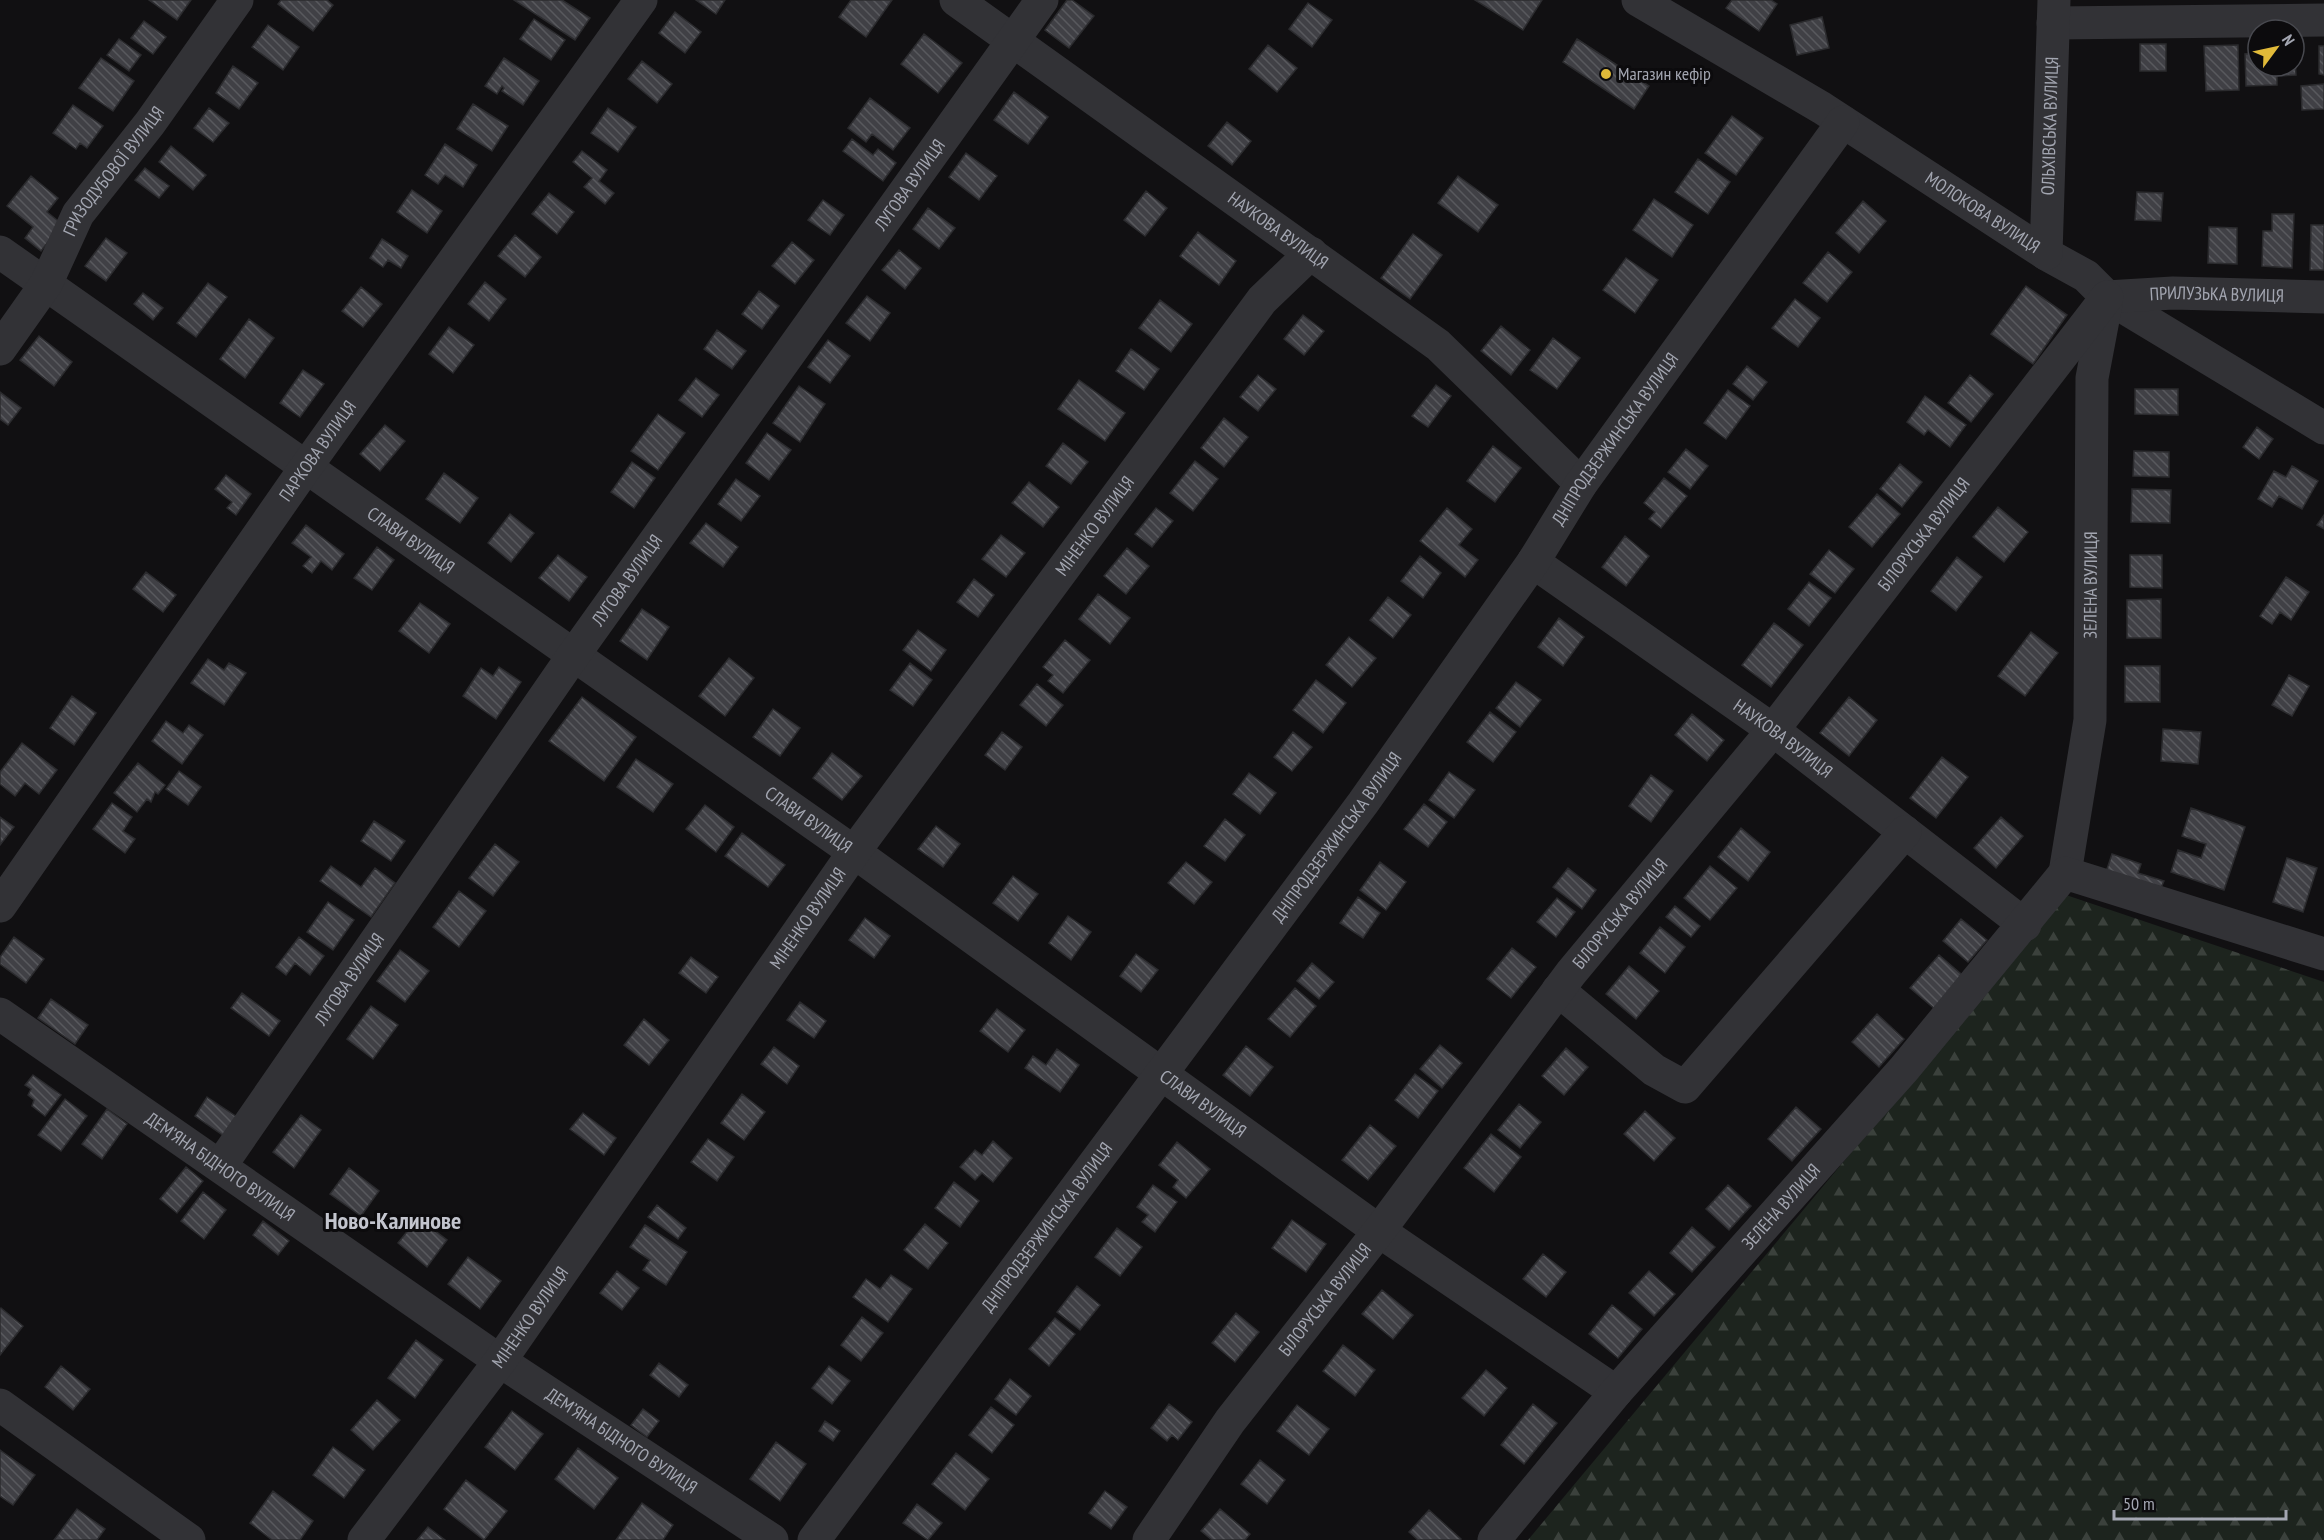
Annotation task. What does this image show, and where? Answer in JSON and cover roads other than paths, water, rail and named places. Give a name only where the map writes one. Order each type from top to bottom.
[{"type":"street","name":"ГРИЗОДУБОВОЇ ВУЛИЦЯ","points":[[0,349],[46,285],[78,214],[150,123],[237,0]]},
{"type":"street","name":"ПАРКОВА ВУЛИЦЯ","points":[[0,906],[306,468],[641,0]]},
{"type":"street","name":"НАУКОВА ВУЛИЦЯ","points":[[956,0],[1437,345],[1581,484]]},
{"type":"street","name":"ЛУГОВА ВУЛИЦЯ","points":[[221,1165],[573,656],[1042,0]]},
{"type":"street","name":"МОЛОКОВА ВУЛИЦЯ","points":[[1638,0],[1843,122],[2046,254],[2086,276],[2108,297],[2324,428]]},
{"type":"street","points":[[2053,12],[2324,20]]},
{"type":"street","name":"ОЛЬХІВСЬКА ВУЛИЦЯ","points":[[2046,254],[2053,12]]},
{"type":"street","name":"ДНІПРОДЗЕРЖИНСЬКА ВУЛИЦЯ","points":[[814,1540],[1363,803],[1533,562],[1581,484],[1843,122]]},
{"type":"street","name":"СЛАВИ ВУЛИЦЯ","points":[[0,252],[854,852],[1379,1231],[1616,1392]]},
{"type":"street","name":"МІНЕНКО ВУЛИЦЯ","points":[[364,1540],[500,1361],[854,852],[1262,300],[1311,253]]},
{"type":"street","name":"ПРИЛУЗЬКА ВУЛИЦЯ","points":[[2108,297],[2173,293],[2324,297]]},
{"type":"street","name":"БІЛОРУСЬКА ВУЛИЦЯ","points":[[1149,1540],[1230,1421],[1379,1231],[1558,990],[1773,730],[2108,297]]},
{"type":"street","name":"ЗЕЛЕНА ВУЛИЦЯ","points":[[1494,1540],[1616,1392],[1904,1069],[2025,925],[2065,873],[2090,720],[2092,378],[2108,297]]},
{"type":"street","name":"НАУКОВА ВУЛИЦЯ","points":[[1533,562],[1773,730],[2025,925]]},
{"type":"street","points":[[1558,990],[1654,1070],[1685,1087],[1905,832]]},
{"type":"street","points":[[2065,873],[2324,954]]},
{"type":"street","name":"ДЕМ’ЯНА БІДНОГО ВУЛИЦЯ","points":[[0,1014],[221,1165],[500,1361],[772,1540]]},
{"type":"street","points":[[0,1405],[189,1540]]},
{"type":"place","name":"Магазин кефір","points":[[1606,74]]},
{"type":"district","name":"Ново-Калинове","points":[[393,1221]]}]
